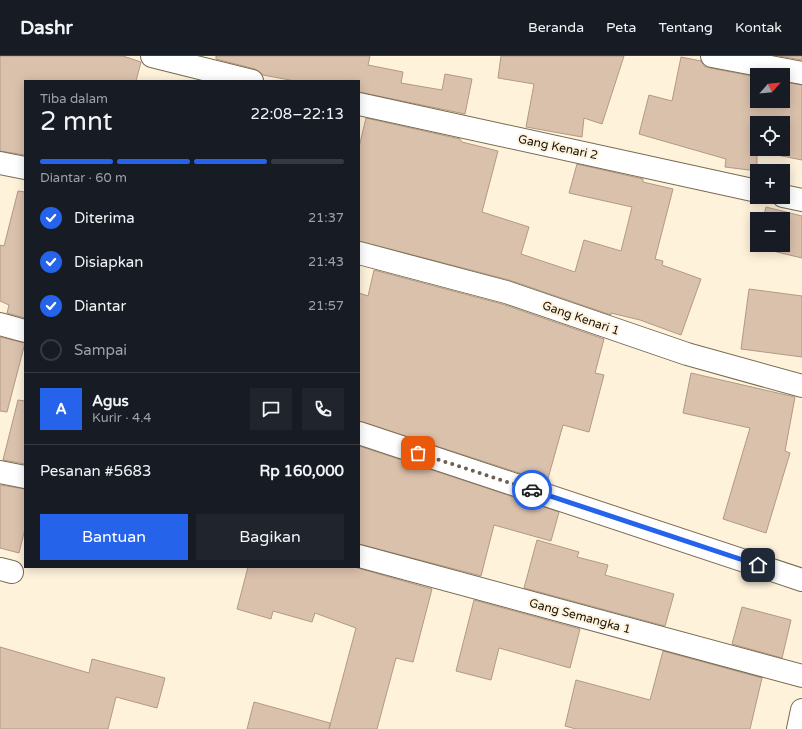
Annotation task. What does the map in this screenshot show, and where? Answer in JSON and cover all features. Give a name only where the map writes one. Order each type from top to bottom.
[{"type":"street","points":[[152,56],[248,80]]},
{"type":"street","points":[[712,56],[802,73]]},
{"type":"street","name":"Gang Kenari 2","points":[[360,104],[750,189]]},
{"type":"street","points":[[0,163],[24,168]]},
{"type":"street","points":[[790,197],[802,200]]},
{"type":"street","name":"Gang Kenari 1","points":[[360,253],[506,292],[687,354],[802,386]]},
{"type":"street","points":[[0,324],[24,331]]},
{"type":"street","points":[[360,433],[802,580]]},
{"type":"street","points":[[0,472],[24,477]]},
{"type":"street","name":"Gang Semangka 1","points":[[360,556],[802,676]]},
{"type":"street","points":[[798,729],[802,710]]},
{"type":"building","points":[[0,56],[123,56],[141,62],[136,80],[24,80],[24,155],[0,151]]},
{"type":"building","points":[[216,56],[370,56],[368,65],[403,72],[401,83],[442,90],[445,74],[472,79],[465,114],[360,92],[360,80],[290,80],[263,75],[255,69],[216,59]]},
{"type":"building","points":[[501,56],[624,56],[602,124],[584,118],[582,137],[526,127],[534,84],[498,78]]},
{"type":"building","points":[[779,56],[802,56],[802,60]]},
{"type":"building","points":[[681,57],[701,61],[704,66],[710,68],[750,76],[750,108],[790,108],[790,83],[802,85],[802,160],[782,156],[790,156],[790,116],[750,116],[750,156],[757,156],[757,164],[750,164],[750,170],[725,167],[726,159],[639,134],[649,95],[672,101]]},
{"type":"building","points":[[366,118],[460,139],[462,142],[498,151],[482,212],[529,227],[521,254],[575,272],[584,240],[621,251],[632,207],[569,193],[577,164],[643,179],[643,182],[673,189],[655,259],[663,261],[662,265],[701,279],[681,335],[640,320],[611,313],[611,315],[509,280],[360,241],[360,143]]},
{"type":"building","points":[[18,191],[24,192],[24,318],[7,313],[9,305],[0,301],[0,245],[4,246]]},
{"type":"building","points":[[766,207],[786,212],[765,212]]},
{"type":"building","points":[[790,213],[802,216],[802,258],[777,252],[790,252]]},
{"type":"building","points":[[374,270],[502,304],[604,339],[595,373],[604,375],[589,432],[563,425],[547,482],[360,421],[360,293],[368,296]]},
{"type":"building","points":[[749,289],[802,296],[802,357],[741,349]]},
{"type":"building","points":[[0,337],[24,343],[24,347],[7,412],[0,411]]},
{"type":"building","points":[[691,373],[795,397],[785,451],[790,453],[766,533],[723,519],[750,428],[683,413]]},
{"type":"building","points":[[18,400],[24,401],[24,464],[3,460]]},
{"type":"building","points":[[360,446],[559,512],[551,541],[494,525],[481,576],[360,544]]},
{"type":"building","points":[[0,485],[24,489],[24,533],[19,553],[0,548]]},
{"type":"building","points":[[537,540],[579,552],[577,557],[608,565],[605,575],[674,594],[665,626],[524,588]]},
{"type":"building","points":[[248,568],[358,568],[432,589],[413,662],[396,658],[377,729],[329,729],[356,628],[315,613],[312,622],[273,611],[271,619],[237,609]]},
{"type":"building","points":[[474,600],[580,629],[570,668],[499,648],[491,680],[456,671]]},
{"type":"building","points":[[742,607],[791,620],[782,658],[732,644]]},
{"type":"building","points":[[0,647],[89,673],[92,659],[165,678],[157,708],[116,697],[108,729],[0,729]]},
{"type":"building","points":[[663,651],[762,678],[750,729],[576,729],[565,726],[576,680],[650,700]]},
{"type":"building","points":[[254,702],[330,723],[329,729],[247,729]]},
{"type":"way so far","points":[[418,453],[532,490]]},
{"type":"route","points":[[532,490],[758,565]]}]
